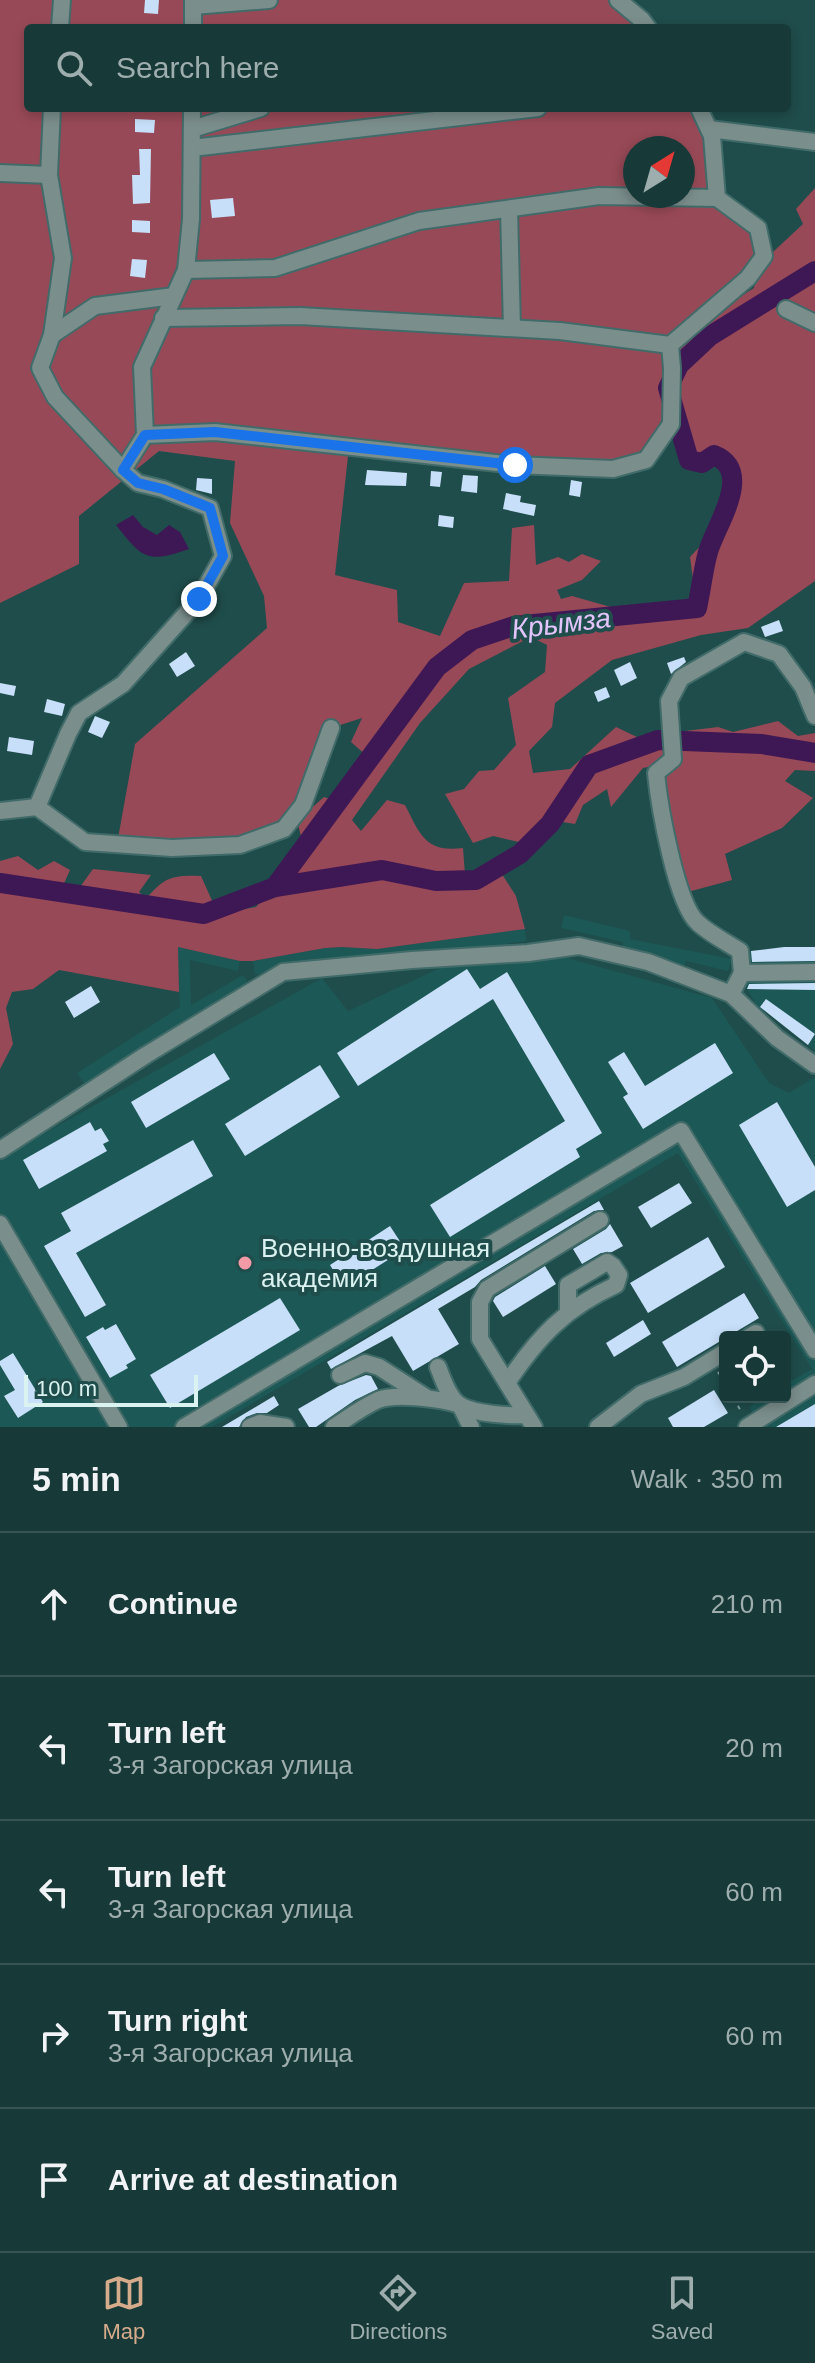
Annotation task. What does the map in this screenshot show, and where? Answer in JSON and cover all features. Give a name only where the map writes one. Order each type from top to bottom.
[{"type":"street","points":[[60,24],[62,0]]},
{"type":"street","points":[[193,24],[193,3],[269,0]]},
{"type":"street","points":[[618,0],[644,24]]},
{"type":"street","points":[[37,807],[79,713],[123,684],[199,599],[223,556],[210,508],[163,489],[138,483],[55,397],[40,368],[52,335],[60,296],[63,258],[49,175],[52,112]]},
{"type":"street","points":[[123,470],[145,435],[142,367],[186,270],[191,219],[192,112]]},
{"type":"street","points":[[192,129],[248,112]]},
{"type":"street","points":[[192,148],[503,112]]},
{"type":"street","points":[[701,112],[712,136],[717,198]]},
{"type":"street","points":[[709,129],[815,142]]},
{"type":"street","points":[[0,173],[49,175]]},
{"type":"street","points":[[163,318],[300,316],[560,331],[670,345],[748,278],[764,256],[758,228],[717,198],[599,196],[419,221],[275,268],[186,270]]},
{"type":"street","points":[[509,209],[512,328]]},
{"type":"street","points":[[52,335],[95,306],[174,296]]},
{"type":"street","points":[[786,309],[815,323]]},
{"type":"street","points":[[145,435],[215,432],[515,465],[613,469],[646,460],[671,424],[670,345]]},
{"type":"street","points":[[731,994],[742,973],[740,951],[695,922],[685,903],[662,827],[656,773],[673,759],[669,701],[681,678],[744,642],[779,654],[803,687],[815,716]]},
{"type":"street","points":[[0,811],[37,807],[85,842],[172,848],[240,845],[284,829],[303,805],[331,728]]},
{"type":"street","points":[[0,1150],[146,1055],[283,972],[528,953],[579,946],[648,962],[731,994],[777,1038],[815,1065]]},
{"type":"street","points":[[742,973],[815,972]]},
{"type":"street","points":[[184,1427],[681,1131],[815,1350]]},
{"type":"street","points":[[530,1421],[480,1339],[480,1302],[487,1289],[600,1220]]},
{"type":"street","points":[[0,1224],[119,1427]]},
{"type":"street","points":[[507,1383],[568,1312]]},
{"type":"street","points":[[598,1427],[641,1394],[684,1377],[719,1356]]},
{"type":"street","points":[[340,1375],[365,1363],[379,1367],[427,1398]]},
{"type":"street","points":[[438,1367],[471,1427]]},
{"type":"street","points":[[748,1426],[815,1384]]},
{"type":"street","points":[[334,1427],[380,1399],[427,1398],[530,1421]]},
{"type":"street","points":[[250,1427],[260,1423],[286,1427]]},
{"type":"path","points":[[736,1403],[748,1426]]},
{"type":"shaded area","points":[[0,0],[618,0],[644,24],[24,24],[24,112],[700,112],[717,198],[758,228],[764,256],[670,345],[673,374],[685,359],[678,349],[711,315],[754,288],[759,265],[803,224],[796,209],[815,188],[815,581],[748,628],[701,635],[612,660],[555,703],[552,727],[529,751],[533,773],[570,769],[616,727],[637,737],[718,727],[733,732],[778,721],[798,736],[815,733],[815,771],[795,770],[785,781],[813,798],[782,828],[725,854],[732,880],[684,893],[659,779],[672,762],[643,768],[611,807],[607,789],[583,805],[575,824],[551,820],[532,845],[493,836],[473,843],[445,794],[464,789],[479,771],[494,770],[516,745],[508,698],[545,672],[547,645],[531,637],[469,669],[420,723],[352,820],[361,831],[387,800],[405,805],[425,839],[440,847],[463,848],[465,875],[500,871],[516,896],[525,929],[377,949],[325,948],[253,961],[178,947],[179,992],[59,970],[33,989],[12,992],[6,1008],[13,1044],[0,1069],[0,861],[18,856],[38,870],[54,861],[70,870],[61,890],[72,898],[93,869],[151,875],[139,892],[146,899],[170,879],[201,876],[218,914],[256,907],[305,851],[297,821],[324,797],[339,802],[376,764],[351,742],[362,718],[331,728],[284,829],[240,845],[117,844],[135,744],[267,628],[264,596],[230,523],[235,461],[159,451],[79,516],[79,564],[0,603]],"holes":[[[670,425],[696,454],[722,470],[724,521],[690,557],[697,609],[653,619],[572,596],[561,599],[557,590],[582,580],[601,561],[582,554],[569,562],[558,557],[536,565],[534,525],[512,528],[509,581],[464,583],[440,636],[398,622],[397,590],[335,575],[349,447],[613,469],[646,460]]]},
{"type":"shaded area","points":[[133,515],[143,527],[157,535],[169,525],[180,532],[189,549],[154,557],[139,551],[116,525]]},
{"type":"shaded area","points":[[564,915],[630,931],[630,939],[732,959],[728,971],[686,961],[684,966],[623,949],[623,942],[561,928]]},
{"type":"shaded area","points":[[525,929],[526,941],[416,957],[329,960],[255,975],[253,961],[325,948],[377,949]]},
{"type":"shaded area","points":[[177,946],[240,961],[238,971],[190,960],[191,1005],[243,975],[249,984],[86,1086],[77,1073],[180,1007]]},
{"type":"shaded area","points":[[749,951],[815,955],[815,1052],[783,1019],[759,1009],[747,989]]},
{"type":"shaded area","name":"Военно-воздушная академия","points":[[560,956],[712,998],[769,1083],[789,1093],[815,1077],[815,1427],[758,1427],[755,1423],[750,1406],[755,1403],[791,1403],[791,1381],[812,1369],[678,1153],[212,1427],[0,1427],[0,1158],[322,978],[348,1011],[442,967]]},
{"type":"building","points":[[145,0],[159,0],[158,14],[144,13]]},
{"type":"building","points":[[135,119],[155,120],[154,133],[135,132]]},
{"type":"building","points":[[139,149],[151,149],[150,203],[133,204],[132,175],[140,175]]},
{"type":"building","points":[[233,198],[235,216],[212,218],[210,200]]},
{"type":"building","points":[[132,220],[150,221],[150,233],[132,232]]},
{"type":"building","points":[[132,259],[147,260],[145,278],[130,276]]},
{"type":"building","points":[[367,470],[407,473],[406,486],[365,485]]},
{"type":"building","points":[[431,471],[442,472],[440,487],[430,486]]},
{"type":"building","points":[[463,475],[478,476],[477,493],[461,491]]},
{"type":"building","points":[[197,478],[212,479],[212,494],[196,490]]},
{"type":"building","points":[[571,480],[582,482],[580,497],[569,495]]},
{"type":"building","points":[[506,493],[521,496],[520,502],[536,505],[534,516],[503,509]]},
{"type":"building","points":[[439,515],[454,517],[453,528],[438,526]]},
{"type":"building","points":[[779,620],[783,631],[765,637],[761,627]]},
{"type":"building","points":[[186,652],[195,666],[177,677],[169,664]]},
{"type":"building","points":[[684,657],[686,662],[671,674],[667,663]]},
{"type":"building","points":[[630,662],[637,678],[621,686],[614,670]]},
{"type":"building","points":[[0,683],[16,686],[14,696],[0,693]]},
{"type":"building","points":[[606,687],[610,697],[598,702],[594,692]]},
{"type":"building","points":[[47,699],[65,704],[62,716],[44,712]]},
{"type":"building","points":[[95,716],[110,722],[102,738],[88,732]]},
{"type":"building","points":[[9,737],[34,741],[32,755],[7,751]]},
{"type":"building","points":[[815,947],[815,961],[752,962],[751,951]]},
{"type":"building","points":[[467,969],[480,989],[507,972],[602,1133],[576,1149],[580,1157],[450,1237],[430,1205],[565,1121],[493,999],[358,1086],[337,1053]]},
{"type":"building","points":[[815,983],[815,990],[747,989],[749,984]]},
{"type":"building","points":[[91,986],[100,1002],[74,1018],[65,1002]]},
{"type":"building","points":[[766,999],[815,1034],[808,1045],[760,1007]]},
{"type":"building","points":[[715,1043],[733,1073],[643,1129],[623,1097],[628,1094],[608,1062],[624,1052],[645,1086]]},
{"type":"building","points":[[214,1053],[230,1079],[146,1128],[131,1102]]},
{"type":"building","points":[[320,1065],[340,1097],[245,1156],[225,1124]]},
{"type":"building","points":[[777,1102],[815,1167],[815,1190],[787,1207],[739,1125]]},
{"type":"building","points":[[90,1122],[95,1131],[101,1128],[109,1141],[103,1144],[107,1151],[39,1189],[23,1160]]},
{"type":"building","points":[[193,1140],[213,1176],[76,1253],[106,1305],[85,1317],[44,1246],[71,1231],[61,1213]]},
{"type":"building","points":[[679,1183],[692,1203],[651,1228],[638,1207]]},
{"type":"building","points":[[599,1201],[604,1210],[594,1211],[438,1309],[459,1344],[413,1371],[392,1336],[331,1369],[327,1362]]},
{"type":"building","points":[[610,1224],[623,1246],[601,1253],[582,1264],[573,1249]]},
{"type":"building","points":[[390,1226],[405,1249],[344,1288],[330,1265]]},
{"type":"building","points":[[708,1237],[725,1267],[648,1313],[630,1283]]},
{"type":"building","points":[[545,1266],[556,1284],[503,1317],[493,1301],[495,1297]]},
{"type":"building","points":[[744,1293],[759,1318],[737,1331],[719,1331],[719,1342],[677,1367],[662,1342]]},
{"type":"building","points":[[280,1298],[300,1330],[170,1408],[150,1375]]},
{"type":"building","points":[[643,1320],[651,1334],[614,1357],[606,1343]]},
{"type":"building","points":[[116,1324],[136,1359],[126,1365],[128,1368],[110,1378],[86,1337],[103,1327],[105,1330]]},
{"type":"building","points":[[13,1353],[43,1402],[18,1418],[4,1396],[15,1390],[0,1365],[0,1361]]},
{"type":"building","points":[[366,1375],[371,1376],[378,1389],[355,1400],[316,1427],[309,1427],[298,1409],[338,1386]]},
{"type":"building","points":[[714,1390],[719,1403],[728,1413],[704,1427],[673,1427],[668,1418]]},
{"type":"building","points":[[274,1396],[279,1405],[267,1413],[246,1417],[239,1427],[222,1427]]},
{"type":"building","points":[[815,1404],[815,1427],[776,1427]]},
{"type":"waterway","name":"Крымза","points":[[0,883],[204,914],[275,887],[437,667],[472,640],[514,626],[697,608],[708,552],[729,500],[731,474],[726,463],[714,455],[702,463],[689,460],[668,388],[679,365],[710,336],[815,271]]},
{"type":"waterway","points":[[275,887],[382,870],[436,881],[476,880],[520,854],[550,824],[589,765],[658,740],[762,744],[815,753]]},
{"type":"place","name":"Военно-воздушная академия","points":[[245,1263]]},
{"type":"route","points":[[199,599],[223,556],[210,508],[163,489],[138,483],[123,470],[145,435],[215,432],[515,465]]}]
